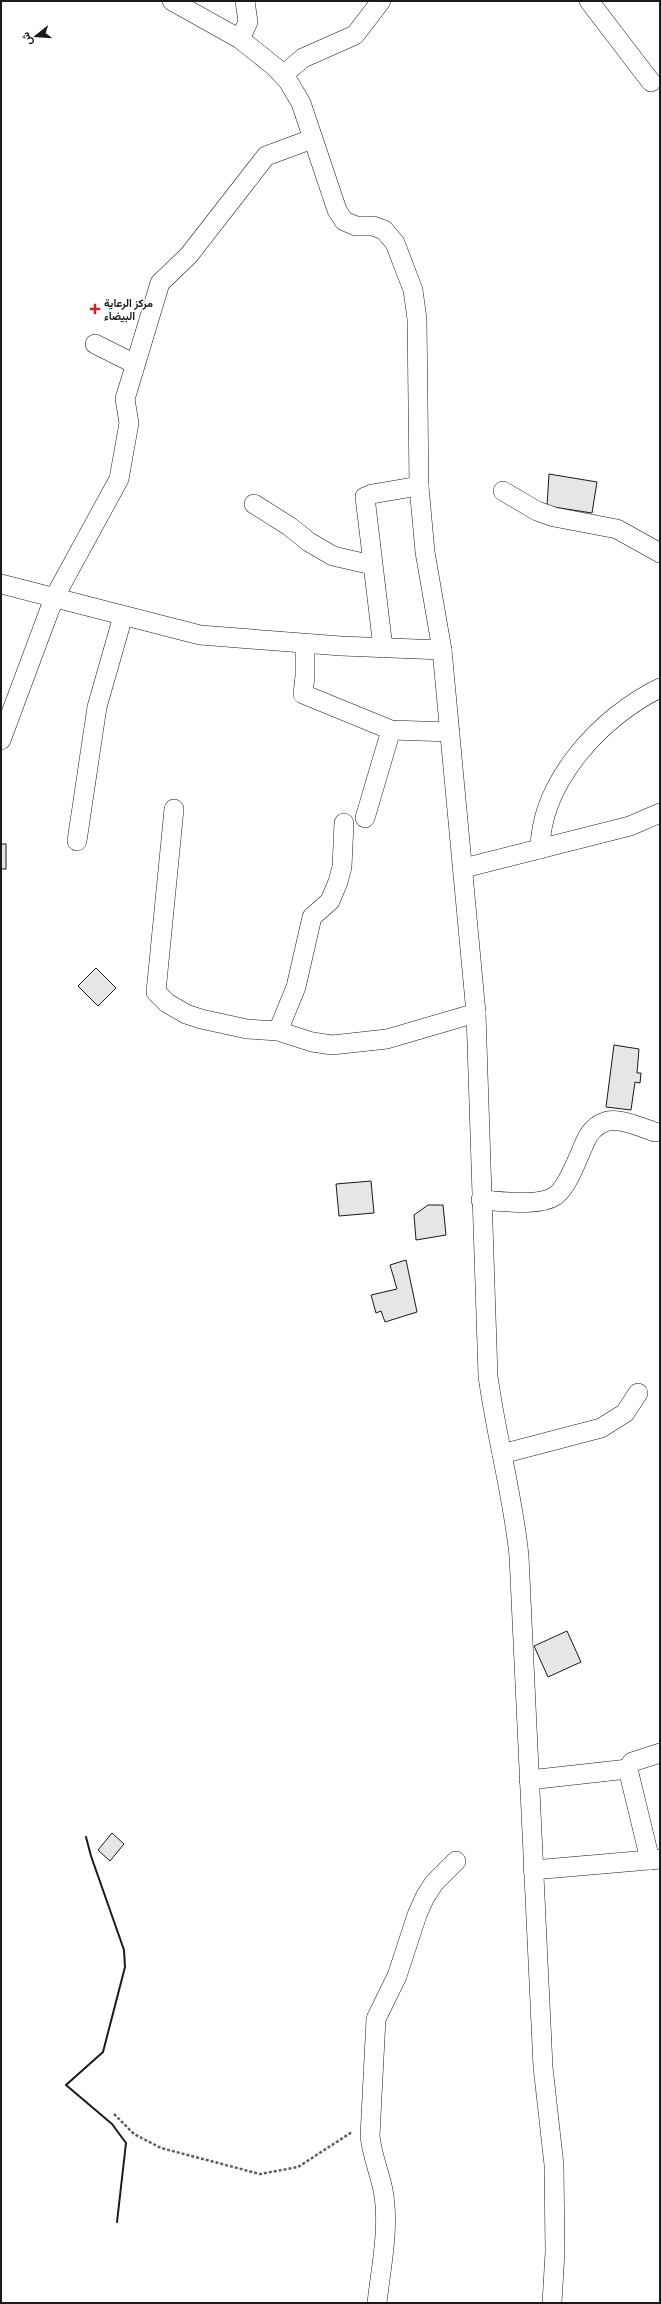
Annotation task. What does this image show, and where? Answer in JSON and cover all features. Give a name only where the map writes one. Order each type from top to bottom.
[{"type":"street","points":[[172,1],[240,39],[283,75],[301,103],[337,210],[344,221],[356,226],[373,226],[384,230],[395,243],[413,290],[417,318],[419,486],[425,552],[442,650],[464,868],[476,1013],[488,1376],[502,1454],[515,1513],[519,1556],[543,2067],[554,2165],[555,2252],[552,2303]]},
{"type":"street","points":[[240,39],[248,22],[245,1]]},
{"type":"street","points":[[283,75],[303,58],[355,35],[381,1]]},
{"type":"street","points":[[589,1],[651,82]]},
{"type":"street","points":[[1,740],[54,598],[119,479],[130,423],[125,398],[160,283],[189,255],[266,156],[312,138]]},
{"type":"street","points":[[94,344],[135,364]]},
{"type":"street","points":[[383,648],[365,497],[372,494],[419,486]]},
{"type":"street","points":[[503,491],[537,511],[554,517],[617,529],[660,554]]},
{"type":"street","points":[[254,504],[289,526],[309,542],[333,556],[372,565]]},
{"type":"street","points":[[1,584],[200,636],[305,644],[442,650]]},
{"type":"street","points":[[78,841],[97,707],[123,616]]},
{"type":"street","points":[[305,644],[306,676],[303,694],[391,730],[450,732]]},
{"type":"street","points":[[540,849],[540,837],[552,801],[574,759],[608,722],[638,700],[660,688]]},
{"type":"street","points":[[365,818],[391,730]]},
{"type":"street","points":[[174,809],[156,992],[167,1003],[186,1014],[201,1019],[247,1029],[278,1031],[312,1042],[332,1045],[353,1044],[387,1039],[476,1013]]},
{"type":"street","points":[[464,868],[630,826],[660,813]]},
{"type":"street","points":[[278,1031],[296,987],[312,917],[330,901],[338,882],[342,867],[344,823]]},
{"type":"street","points":[[482,1200],[533,1202],[544,1201],[556,1196],[563,1188],[593,1128],[602,1123],[610,1120],[619,1120],[655,1132]]},
{"type":"street","points":[[502,1454],[602,1428],[625,1413],[638,1393]]},
{"type":"street","points":[[533,1870],[655,1859],[628,1769],[632,1762],[660,1753]]},
{"type":"street","points":[[529,1780],[628,1769]]},
{"type":"street","points":[[377,2303],[384,2208],[383,2190],[372,2155],[370,2136],[376,2019],[397,1976],[414,1921],[425,1897],[434,1883],[456,1861]]},
{"type":"path","points":[[114,2114],[134,2134],[161,2148],[260,2174],[298,2167],[324,2152],[372,2118]]},
{"type":"building","points":[[549,474],[597,482],[592,513],[547,506]]},
{"type":"building","points":[[1,844],[6,844],[6,869],[1,869]]},
{"type":"building","points":[[96,968],[116,988],[98,1006],[78,986]]},
{"type":"building","points":[[614,1045],[639,1049],[637,1073],[641,1073],[640,1083],[635,1082],[631,1110],[606,1107]]},
{"type":"building","points":[[371,1181],[374,1213],[339,1216],[336,1184]]},
{"type":"building","points":[[428,1205],[443,1205],[446,1235],[416,1240],[414,1215]]},
{"type":"building","points":[[406,1260],[417,1312],[385,1322],[381,1311],[376,1313],[371,1295],[397,1289],[390,1265]]},
{"type":"building","points":[[567,1631],[581,1662],[548,1677],[534,1646]]},
{"type":"building","points":[[112,1833],[124,1844],[110,1861],[98,1850]]},
{"type":"wall","points":[[86,1837],[91,1856],[124,1950],[125,1967],[103,2052],[66,2085],[112,2124],[126,2143],[117,2222]]},
{"type":"place","name":"مركز الرعاية البيضاء","points":[[95,309]]}]
